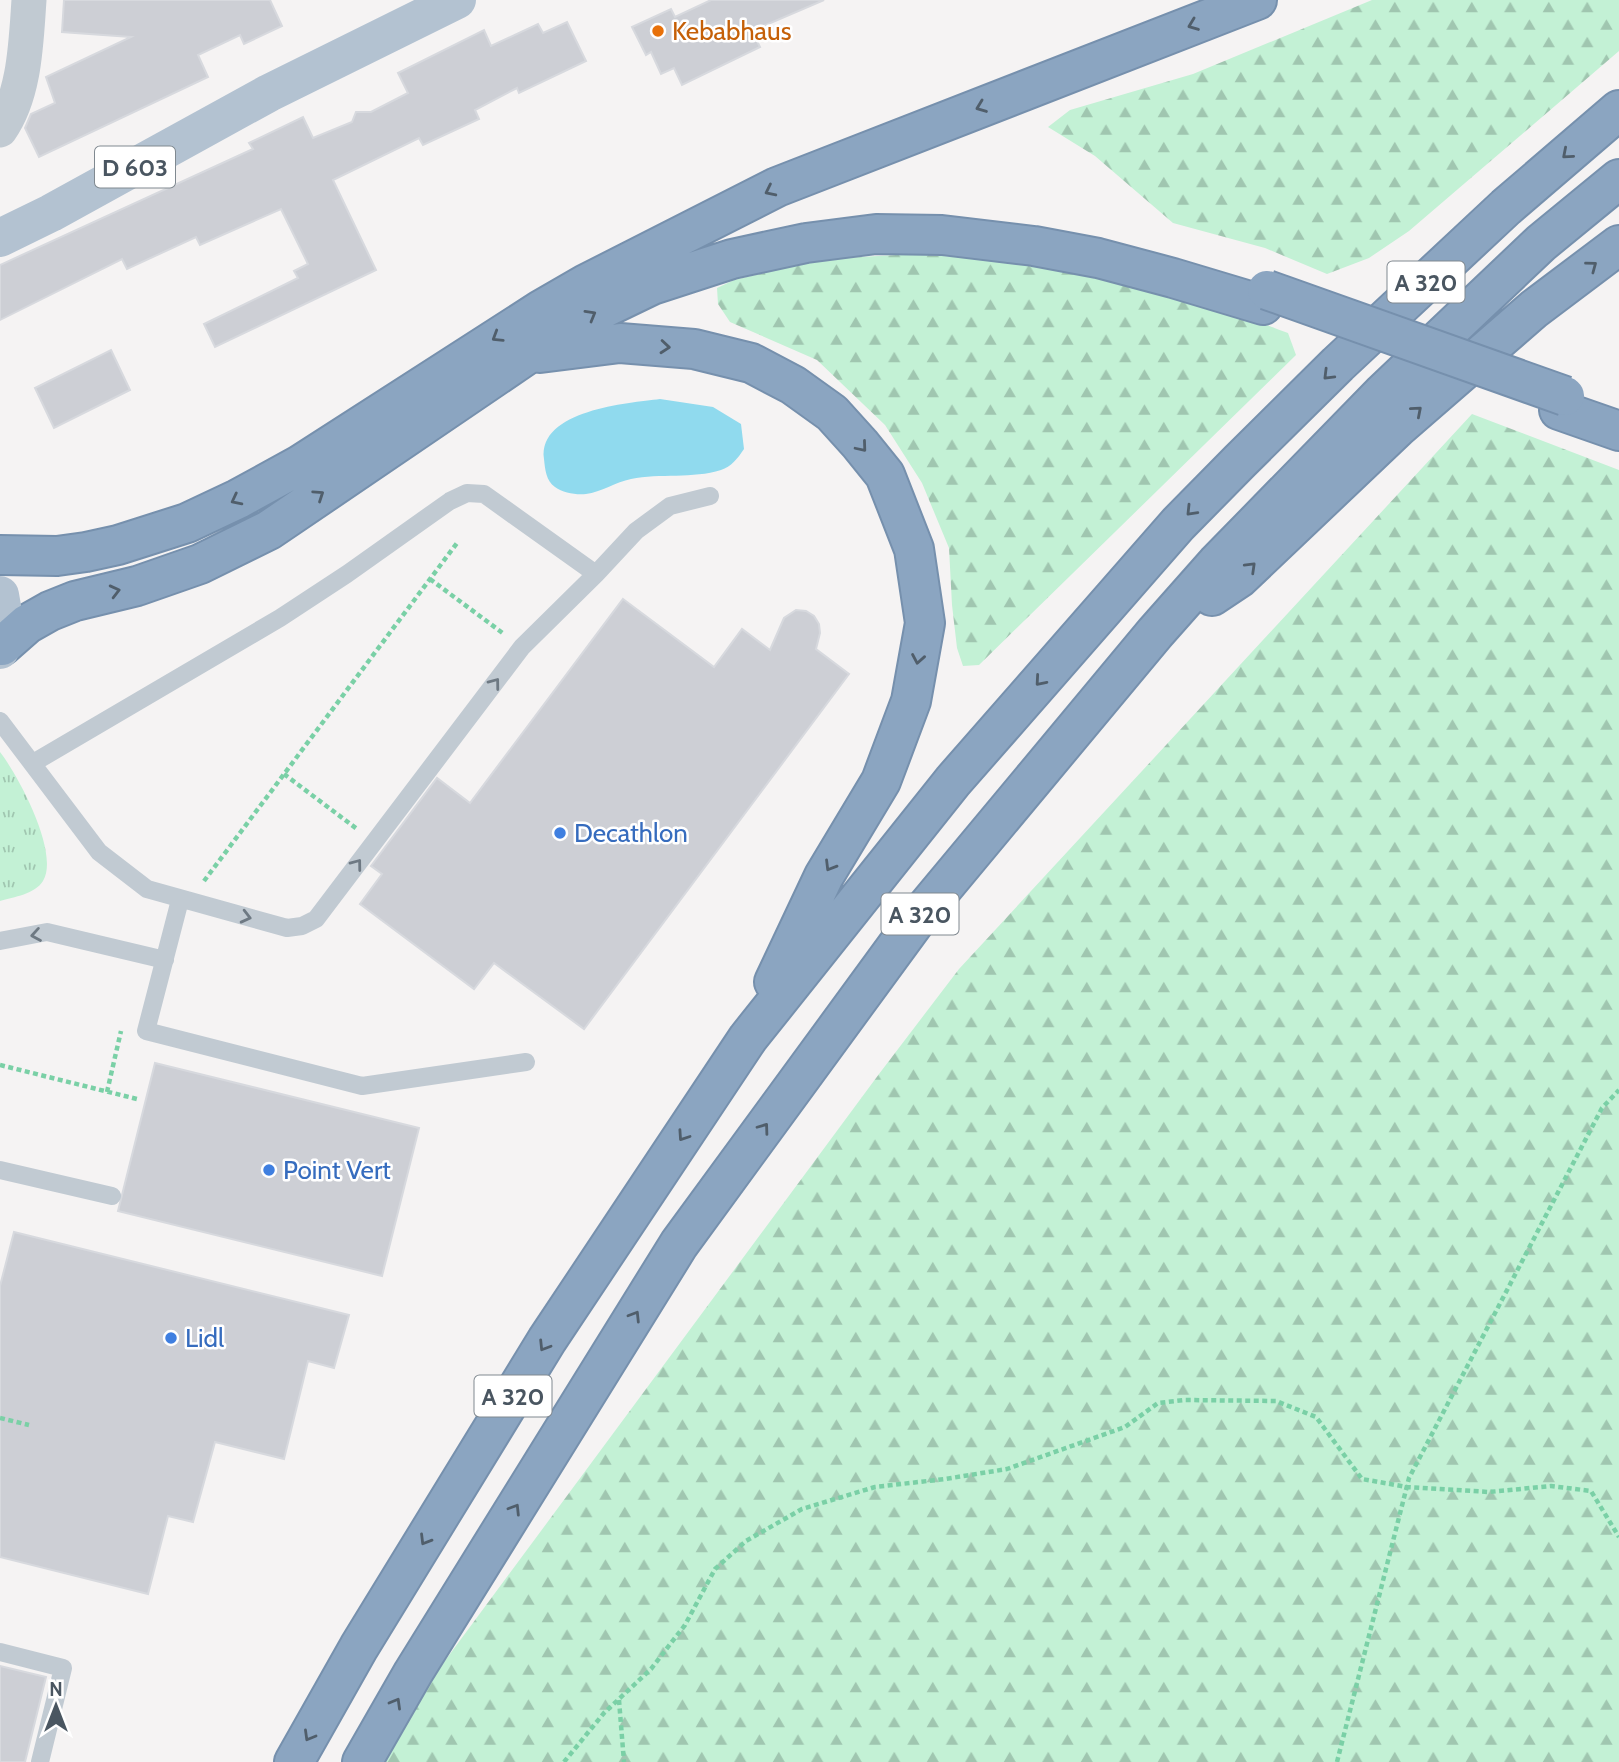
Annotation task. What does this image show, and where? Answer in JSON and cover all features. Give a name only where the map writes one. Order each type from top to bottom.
[{"type":"highway","points":[[0,555],[57,556],[86,552],[118,545],[197,518],[300,465],[512,327],[620,267],[776,187],[1257,0]]},
{"type":"highway","name":"A 320","points":[[294,1762],[359,1647],[547,1340],[748,1038],[953,781],[1178,524],[1348,355],[1506,207],[1619,110]]},
{"type":"highway","name":"A 320","points":[[362,1762],[413,1673],[679,1244],[916,920],[1155,633],[1227,553],[1383,393],[1541,243],[1619,179]]},
{"type":"highway","points":[[620,267],[727,240],[802,226],[874,218],[944,216],[1037,229],[1176,261],[1265,297],[1562,403],[1619,431]]},
{"type":"highway","points":[[1,648],[27,624],[50,611],[75,601],[137,586],[200,564],[269,530],[525,356],[596,312],[652,285],[732,259],[806,243],[876,234],[942,235],[1034,246],[1265,297]]},
{"type":"highway","points":[[1155,633],[1239,578],[1397,428],[1534,309],[1619,246]]},
{"type":"highway","points":[[525,356],[573,347],[620,343],[694,349],[751,363],[793,385],[822,406],[860,444],[885,475],[914,549],[925,623],[911,701],[881,781],[824,876],[748,1038]]},
{"type":"highway","points":[[1562,403],[1619,413]]},
{"type":"main road","name":"D 603","points":[[0,238],[51,213],[269,93],[457,0]]},
{"type":"main road","name":"D 603","points":[[0,209],[269,93]]},
{"type":"main road","points":[[0,595],[5,624],[1,648]]},
{"type":"street","points":[[0,130],[9,117],[18,84],[29,0]]},
{"type":"lane","points":[[33,763],[280,618],[450,501],[467,493],[484,494],[596,573]]},
{"type":"lane","points":[[0,721],[99,852],[147,889],[286,928],[302,926],[316,919],[522,647],[636,531],[670,506],[710,496]]},
{"type":"lane","points":[[187,902],[164,960],[146,1031],[362,1086],[526,1062]]},
{"type":"lane","points":[[0,941],[47,932],[164,960]]},
{"type":"lane","points":[[0,1170],[111,1196]]},
{"type":"lane","points":[[0,1652],[64,1668],[40,1762]]},
{"type":"path","points":[[187,902],[457,543]]},
{"type":"path","points":[[430,579],[522,647]]},
{"type":"path","points":[[284,774],[374,842]]},
{"type":"path","points":[[107,1091],[121,1030]]},
{"type":"path","points":[[0,1065],[137,1099]]},
{"type":"path","points":[[1338,1762],[1409,1478],[1602,1108],[1619,1090]]},
{"type":"path","points":[[564,1762],[604,1713],[651,1669],[685,1625],[715,1569],[746,1541],[802,1509],[875,1487],[1007,1469],[1125,1427],[1158,1403],[1185,1400],[1276,1401],[1315,1417],[1362,1479],[1407,1487],[1489,1492],[1551,1486],[1591,1491],[1619,1537]]},
{"type":"path","points":[[0,1418],[29,1425]]},
{"type":"path","points":[[619,1699],[624,1762]]},
{"type":"green space","points":[[1372,0],[1619,0],[1619,51],[1409,231],[1369,258],[1327,274],[1265,248],[1173,223],[1095,156],[1048,127],[1070,110],[1193,74]]},
{"type":"green space","points":[[914,254],[1062,270],[1172,293],[1218,306],[1288,333],[1296,355],[979,665],[963,666],[957,648],[949,548],[922,483],[885,425],[817,360],[730,322],[718,304],[717,288],[734,280],[824,259]]},
{"type":"green space","points":[[1472,414],[1619,470],[1619,1762],[383,1762],[430,1681],[959,969]]},
{"type":"green space","points":[[0,752],[17,778],[35,815],[42,834],[47,868],[43,881],[35,889],[0,901]]},
{"type":"water","points":[[660,399],[713,407],[741,424],[744,449],[725,469],[710,473],[631,479],[586,494],[566,492],[555,487],[550,481],[544,459],[546,443],[555,430],[588,412]]},
{"type":"building","points":[[64,0],[270,0],[282,26],[244,44],[240,35],[198,55],[208,77],[39,157],[25,128],[31,114],[55,103],[46,77],[131,37],[62,32]]},
{"type":"building","points":[[711,0],[824,0],[752,31],[760,47],[682,85],[674,68],[661,74],[651,52],[646,55],[632,27],[671,9],[675,17]]},
{"type":"building","points":[[567,22],[586,61],[519,93],[517,88],[475,110],[479,119],[423,145],[419,138],[333,180],[376,270],[215,347],[204,324],[298,278],[294,271],[308,264],[281,209],[200,245],[196,237],[127,269],[122,259],[0,320],[0,265],[253,149],[249,143],[303,117],[313,138],[352,122],[356,112],[371,112],[408,93],[398,73],[484,30],[491,46],[538,24],[543,33]]},
{"type":"building","points":[[111,350],[130,390],[54,428],[35,388]]},
{"type":"building","name":"Decathlon","points":[[623,599],[714,667],[742,629],[770,650],[784,618],[796,610],[806,611],[814,616],[819,624],[816,649],[849,674],[584,1029],[494,963],[474,989],[360,904],[382,874],[371,866],[437,778],[470,803]]},
{"type":"building","name":"Point Vert","points":[[155,1063],[419,1128],[382,1276],[118,1211]]},
{"type":"building","name":"Lidl","points":[[14,1232],[349,1315],[334,1368],[308,1361],[284,1459],[215,1442],[193,1522],[168,1516],[148,1594],[0,1557],[0,1286]]},
{"type":"building","points":[[0,1666],[46,1677],[25,1762],[0,1762]]},
{"type":"place","name":"Kebabhaus","points":[[658,31]]},
{"type":"place","name":"Decathlon","points":[[560,833]]},
{"type":"place","name":"Point Vert","points":[[269,1170]]},
{"type":"place","name":"Lidl","points":[[171,1338]]}]
